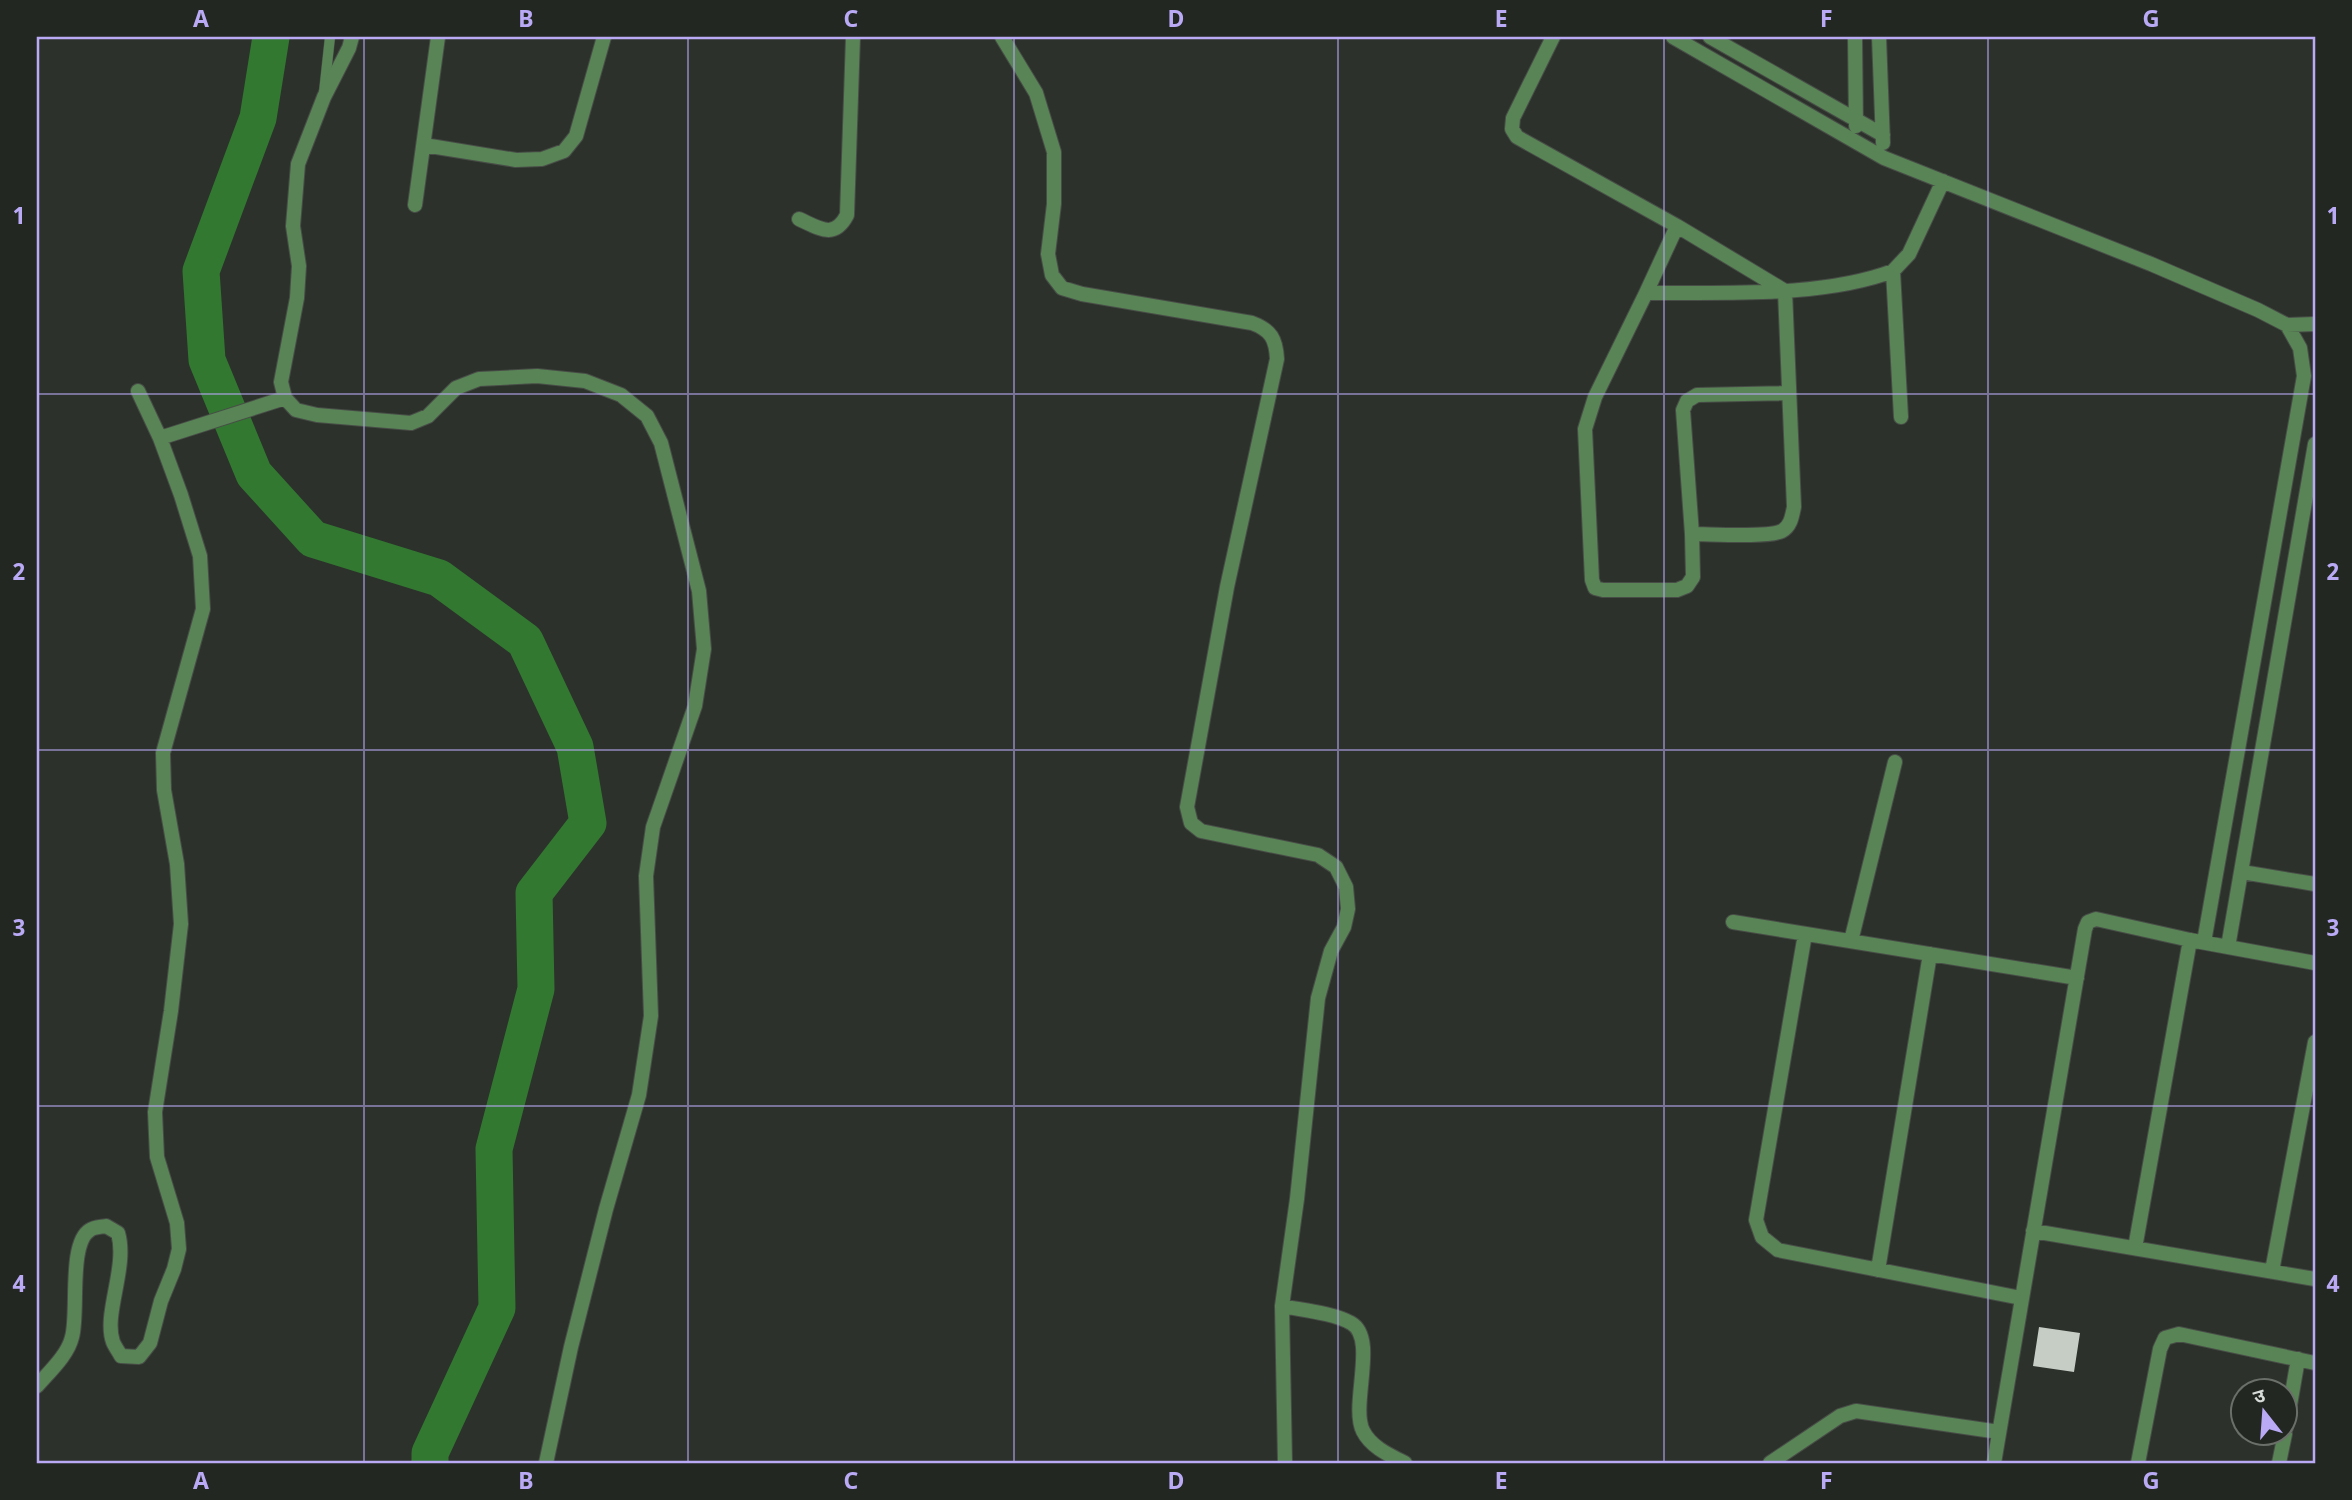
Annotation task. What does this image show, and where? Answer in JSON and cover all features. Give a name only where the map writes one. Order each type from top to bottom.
[{"type":"street","points":[[280,400],[297,298],[299,267],[293,226],[298,164],[324,97],[352,37]]},
{"type":"street","points":[[415,205],[438,37]]},
{"type":"street","points":[[424,145],[516,160],[542,159],[564,151],[576,135],[604,37]]},
{"type":"street","points":[[799,219],[820,229],[832,230],[842,225],[847,215],[853,37]]},
{"type":"street","points":[[1002,37],[1036,93],[1054,152],[1054,204],[1048,254],[1052,275],[1062,288],[1082,294],[1252,323],[1267,329],[1276,342],[1277,359],[1227,587],[1188,807],[1191,823],[1201,831],[1318,855],[1336,867],[1346,887],[1348,909],[1344,927],[1331,951],[1318,998],[1297,1199],[1282,1306],[1285,1463]]},
{"type":"street","points":[[1553,37],[1513,118],[1512,129],[1517,137],[1785,290]]},
{"type":"street","points":[[1672,37],[1884,158],[2151,264],[2287,325],[2315,324]]},
{"type":"street","points":[[1712,37],[1714,59]]},
{"type":"street","points":[[1712,37],[1883,135]]},
{"type":"street","points":[[1855,37],[1856,142]]},
{"type":"street","points":[[1879,37],[1884,158]]},
{"type":"street","points":[[1646,293],[1785,290],[1867,281],[1893,271],[1909,254],[1943,181]]},
{"type":"street","points":[[1677,226],[1595,397],[1585,429],[1591,567],[1595,588],[1677,590],[1687,586],[1693,578],[1684,410],[1687,401],[1697,395],[1789,393]]},
{"type":"street","points":[[1893,271],[1901,417]]},
{"type":"street","points":[[1692,534],[1769,534],[1782,531],[1791,522],[1794,507],[1785,290]]},
{"type":"street","points":[[2135,1248],[2197,941],[2304,376],[2300,348],[2287,325]]},
{"type":"street","points":[[160,438],[280,400],[296,410],[317,415],[411,423],[428,416],[456,388],[479,379],[537,376],[585,381],[621,395],[647,416],[661,443],[699,591],[704,649],[695,706],[653,827],[646,876],[651,1016],[639,1095],[587,1284],[546,1463]]},
{"type":"street","points":[[37,1386],[59,1361],[72,1339],[76,1309],[77,1254],[82,1238],[90,1229],[106,1226],[118,1233],[122,1248],[111,1325],[113,1341],[121,1356],[139,1357],[150,1343],[179,1249],[177,1223],[157,1157],[155,1112],[181,925],[177,864],[164,790],[163,753],[203,609],[200,556],[160,438],[138,391]]},
{"type":"street","points":[[2228,947],[2315,444]]},
{"type":"street","points":[[1851,941],[1895,762]]},
{"type":"street","points":[[2242,872],[2315,884]]},
{"type":"street","points":[[1994,1463],[2088,922],[2096,919],[2315,963]]},
{"type":"street","points":[[1733,922],[2077,978]]},
{"type":"street","points":[[1805,934],[1756,1220],[1762,1237],[1778,1250],[2021,1298]]},
{"type":"street","points":[[1878,1270],[1930,954]]},
{"type":"street","points":[[2272,1271],[2315,1042]]},
{"type":"street","points":[[2033,1231],[2315,1279]]},
{"type":"street","points":[[1282,1306],[1341,1319],[1352,1323],[1360,1333],[1363,1346],[1359,1412],[1362,1429],[1376,1446],[1405,1463]]},
{"type":"street","points":[[2138,1463],[2160,1349],[2165,1338],[2179,1334],[2315,1363]]},
{"type":"street","points":[[2295,1378],[2298,1360]]},
{"type":"street","points":[[1770,1463],[1840,1416],[1856,1411],[1999,1432]]},
{"type":"lane","points":[[324,97],[330,37]]},
{"type":"building","points":[[2039,1327],[2080,1333],[2074,1372],[2033,1366]]},
{"type":"waterway","points":[[271,37],[258,118],[201,271],[207,360],[254,474],[313,539],[439,578],[525,641],[575,747],[588,823],[534,893],[536,989],[494,1149],[497,1308],[430,1453],[430,1463]]}]
